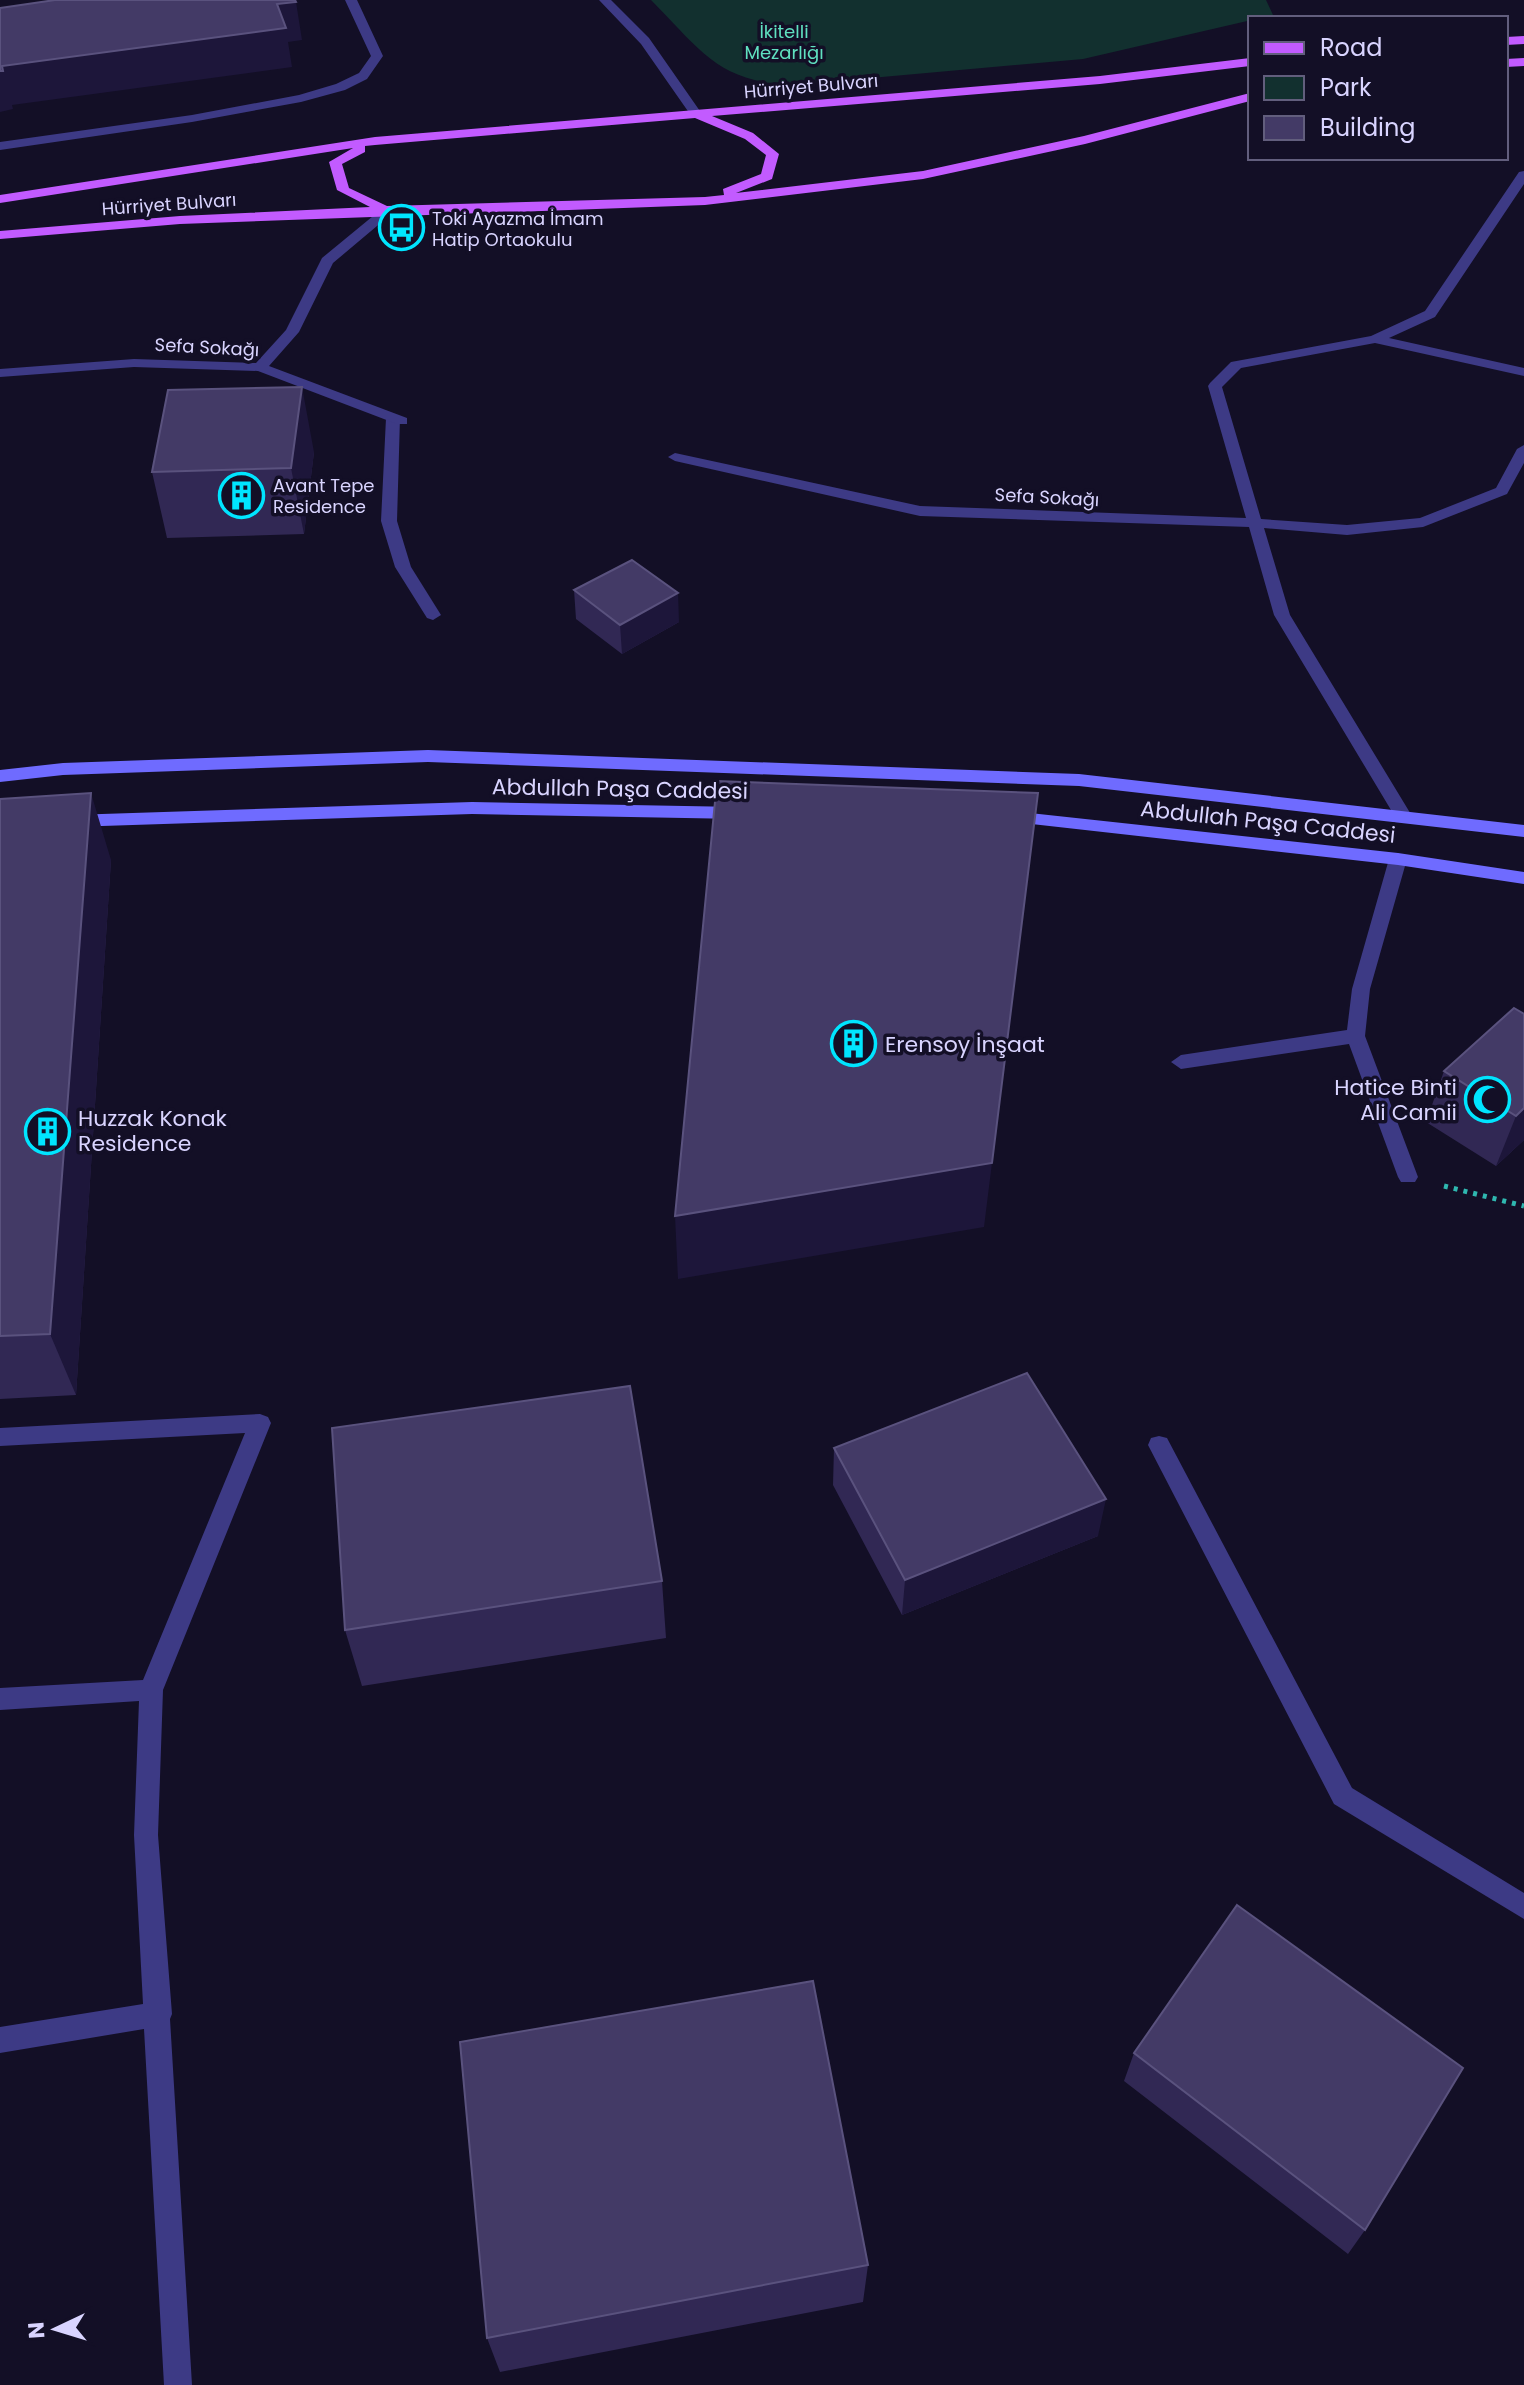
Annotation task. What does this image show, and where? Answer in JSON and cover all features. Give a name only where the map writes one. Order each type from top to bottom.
[{"type":"main road","name":"Hürriyet Bulvarı","points":[[0,199],[375,141],[1100,80],[1248,62]]},
{"type":"main road","name":"Hürriyet Bulvarı","points":[[0,235],[180,220],[389,210],[705,201],[923,175],[1085,140],[1248,98]]},
{"type":"main road","points":[[696,114],[749,136],[773,154],[767,176],[705,201]]},
{"type":"main road","name":"Hürriyet Bulvarı","points":[[375,141],[335,162],[343,190],[389,210]]},
{"type":"main road","name":"Abdullah Paşa Caddesi","points":[[0,776],[63,769],[428,756],[1079,780],[1524,831]]},
{"type":"main road","name":"Abdullah Paşa Caddesi","points":[[45,824],[472,808],[752,813]]},
{"type":"main road","name":"Abdullah Paşa Caddesi","points":[[986,817],[1033,818],[1398,859],[1524,878]]},
{"type":"street","points":[[0,146],[260,105],[341,87],[362,76],[377,56],[351,0]]},
{"type":"street","points":[[605,0],[645,41],[696,114]]},
{"type":"street","points":[[1403,816],[1282,615],[1215,386],[1236,365],[1375,339],[1430,314],[1524,175]]},
{"type":"street","points":[[260,367],[292,332],[327,261],[389,210]]},
{"type":"street","points":[[1375,339],[1524,372]]},
{"type":"street","name":"Sefa Sokağı","points":[[0,373],[134,363],[260,367],[397,419],[389,521],[403,567],[433,615]]},
{"type":"street","name":"Sefa Sokağı","points":[[675,457],[920,511],[1076,520],[1255,523],[1347,530],[1423,522],[1502,491],[1524,449]]},
{"type":"street","points":[[1398,859],[1361,989],[1356,1036],[1408,1177]]},
{"type":"street","points":[[1181,1062],[1356,1036]]},
{"type":"street","points":[[0,1437],[64,1431],[260,1423],[151,1690],[146,1835],[159,2014],[178,2385]]},
{"type":"street","points":[[1159,1445],[1343,1796],[1524,1907]]},
{"type":"street","points":[[0,1699],[151,1690]]},
{"type":"street","points":[[0,2040],[159,2014]]},
{"type":"path","points":[[1408,1177],[1524,1206]]},
{"type":"green space","name":"İkitelli Mezarlığı","points":[[651,0],[1266,0],[1273,15],[1248,16],[1248,21],[1083,59],[793,85],[767,83],[728,70],[698,48]]},
{"type":"building","points":[[55,0],[296,2],[277,4],[286,28],[2,66],[3,71],[0,71],[0,8]]},
{"type":"building","points":[[302,387],[291,468],[152,472],[168,390]]},
{"type":"building","points":[[632,560],[678,593],[620,625],[574,590]]},
{"type":"building","name":"Erensoy İnşaat","points":[[717,781],[1038,793],[992,1163],[675,1216]]},
{"type":"building","name":"Huzzak Konak Residence","points":[[91,793],[50,1334],[0,1336],[0,799]]},
{"type":"building","points":[[1514,1008],[1524,1014],[1524,1108],[1516,1116],[1444,1071]]},
{"type":"building","points":[[1027,1373],[1106,1499],[905,1580],[834,1448]]},
{"type":"building","points":[[630,1386],[662,1581],[345,1630],[332,1428]]},
{"type":"building","points":[[1237,1905],[1463,2068],[1365,2230],[1134,2053]]},
{"type":"building","points":[[813,1981],[868,2265],[487,2338],[460,2042]]},
{"type":"place","name":"Toki Ayazma İmam Hatip Ortaokulu","points":[[401,228]]},
{"type":"place","name":"Avant Tepe Residence","points":[[242,495]]},
{"type":"place","name":"Erensoy İnşaat","points":[[854,1044]]},
{"type":"place","name":"Hatice Binti Ali Camii","points":[[1488,1100]]},
{"type":"place","name":"Huzzak Konak Residence","points":[[47,1131]]}]
